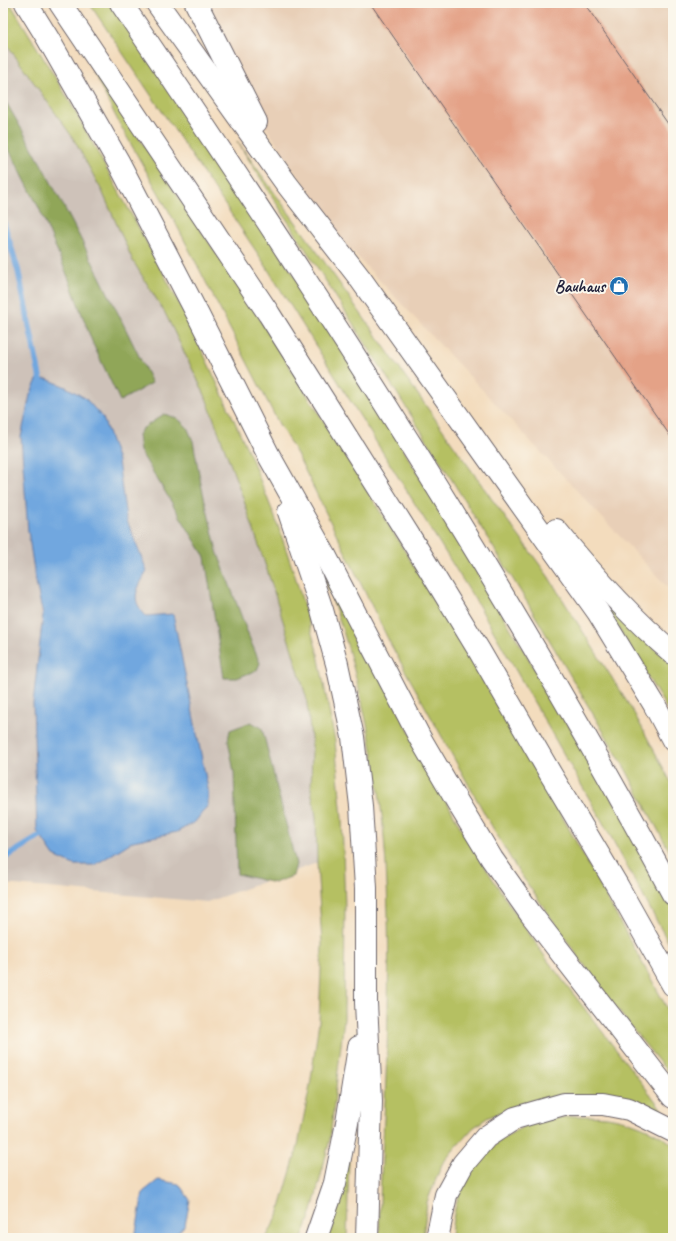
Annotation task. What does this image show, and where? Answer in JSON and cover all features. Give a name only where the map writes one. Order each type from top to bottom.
[{"type":"highway","points":[[26,3],[119,163],[268,454],[326,557],[420,738],[492,859],[535,919],[673,1097]]},
{"type":"highway","points":[[60,3],[269,314],[413,542],[480,652],[550,774],[618,887],[673,985]]},
{"type":"highway","points":[[122,3],[234,170],[391,413],[472,543],[586,738],[673,894]]},
{"type":"highway","points":[[157,3],[286,183],[359,277],[598,612],[654,704],[673,740]]},
{"type":"highway","points":[[196,3],[286,183],[339,239],[389,302],[437,366],[517,480],[556,530],[611,594],[673,653]]},
{"type":"highway","points":[[268,454],[297,532],[322,610],[337,664],[353,737],[361,806],[366,888],[366,1002],[371,1101],[367,1238]]},
{"type":"highway","points":[[316,1238],[335,1183],[347,1123],[366,1002]]},
{"type":"highway","points":[[439,1238],[438,1234],[446,1195],[463,1164],[486,1137],[515,1118],[564,1104],[603,1104],[629,1109],[673,1131]]},
{"type":"shaded area","points":[[184,3],[673,3],[673,593],[338,236]]},
{"type":"shaded area","points":[[3,39],[73,138],[102,191],[133,261],[165,313],[205,395],[244,501],[272,585],[306,696],[312,746],[311,790],[316,816],[317,863],[207,902],[3,884]]},
{"type":"green space","points":[[3,3],[10,3],[70,102],[189,322],[251,457],[276,520],[295,576],[318,654],[335,741],[342,819],[345,908],[344,1019],[330,1139],[312,1211],[302,1238],[266,1238],[278,1215],[297,1150],[310,1086],[319,1021],[322,944],[317,863],[316,816],[311,790],[312,746],[306,696],[272,585],[244,501],[205,395],[165,313],[133,261],[102,191],[73,138],[3,39]]},
{"type":"green space","points":[[89,3],[114,3],[345,352],[632,831],[673,905],[673,951],[610,835],[479,606],[262,260]]},
{"type":"green space","points":[[90,65],[251,305],[406,553],[496,702],[563,818],[673,1019],[673,1079],[627,1022],[577,955],[515,866],[486,816],[391,645],[297,454],[280,426],[175,222],[119,123]]},
{"type":"green space","points":[[3,97],[43,167],[99,274],[152,383],[120,401],[93,344],[68,277],[39,208],[12,155],[3,141]]},
{"type":"green space","points":[[237,141],[548,576],[634,713],[673,786],[673,858],[626,770],[527,602],[442,464]]},
{"type":"green space","points":[[164,414],[177,418],[187,427],[193,441],[201,484],[217,551],[260,663],[257,670],[237,678],[224,678],[205,557],[140,451],[138,435],[142,429]]},
{"type":"green space","points":[[315,553],[465,836],[548,961],[667,1116],[567,1094],[521,1103],[487,1118],[473,1128],[442,1164],[427,1202],[423,1238],[379,1238],[388,999],[388,918],[382,815],[372,747],[351,659]]},
{"type":"green space","points":[[599,596],[646,641],[673,664],[673,719]]},
{"type":"green space","points":[[251,722],[262,728],[296,864],[293,876],[274,883],[237,874],[234,772],[228,740],[230,730]]},
{"type":"green space","points":[[573,1116],[607,1117],[624,1121],[651,1131],[673,1145],[673,1238],[451,1238],[454,1212],[459,1194],[466,1178],[477,1163],[492,1147],[519,1129],[539,1121]]},
{"type":"green space","points":[[349,1156],[347,1238],[324,1238]]},
{"type":"water","points":[[47,379],[66,387],[85,398],[103,418],[118,461],[126,518],[147,571],[136,594],[136,599],[141,610],[146,616],[173,614],[208,789],[208,805],[195,822],[177,832],[133,841],[95,865],[74,865],[54,856],[37,831],[33,703],[43,615],[36,583],[28,531],[21,437],[30,395],[37,380]]},
{"type":"water","points":[[158,1180],[179,1184],[190,1200],[185,1225],[173,1238],[135,1238],[143,1192]]},
{"type":"building","name":"Bauhaus","points":[[370,3],[584,3],[673,131],[673,440]]},
{"type":"waterway","points":[[3,221],[18,270],[40,378],[44,386]]},
{"type":"waterway","points":[[3,859],[47,832]]},
{"type":"place","name":"Bauhaus","points":[[619,286]]}]
